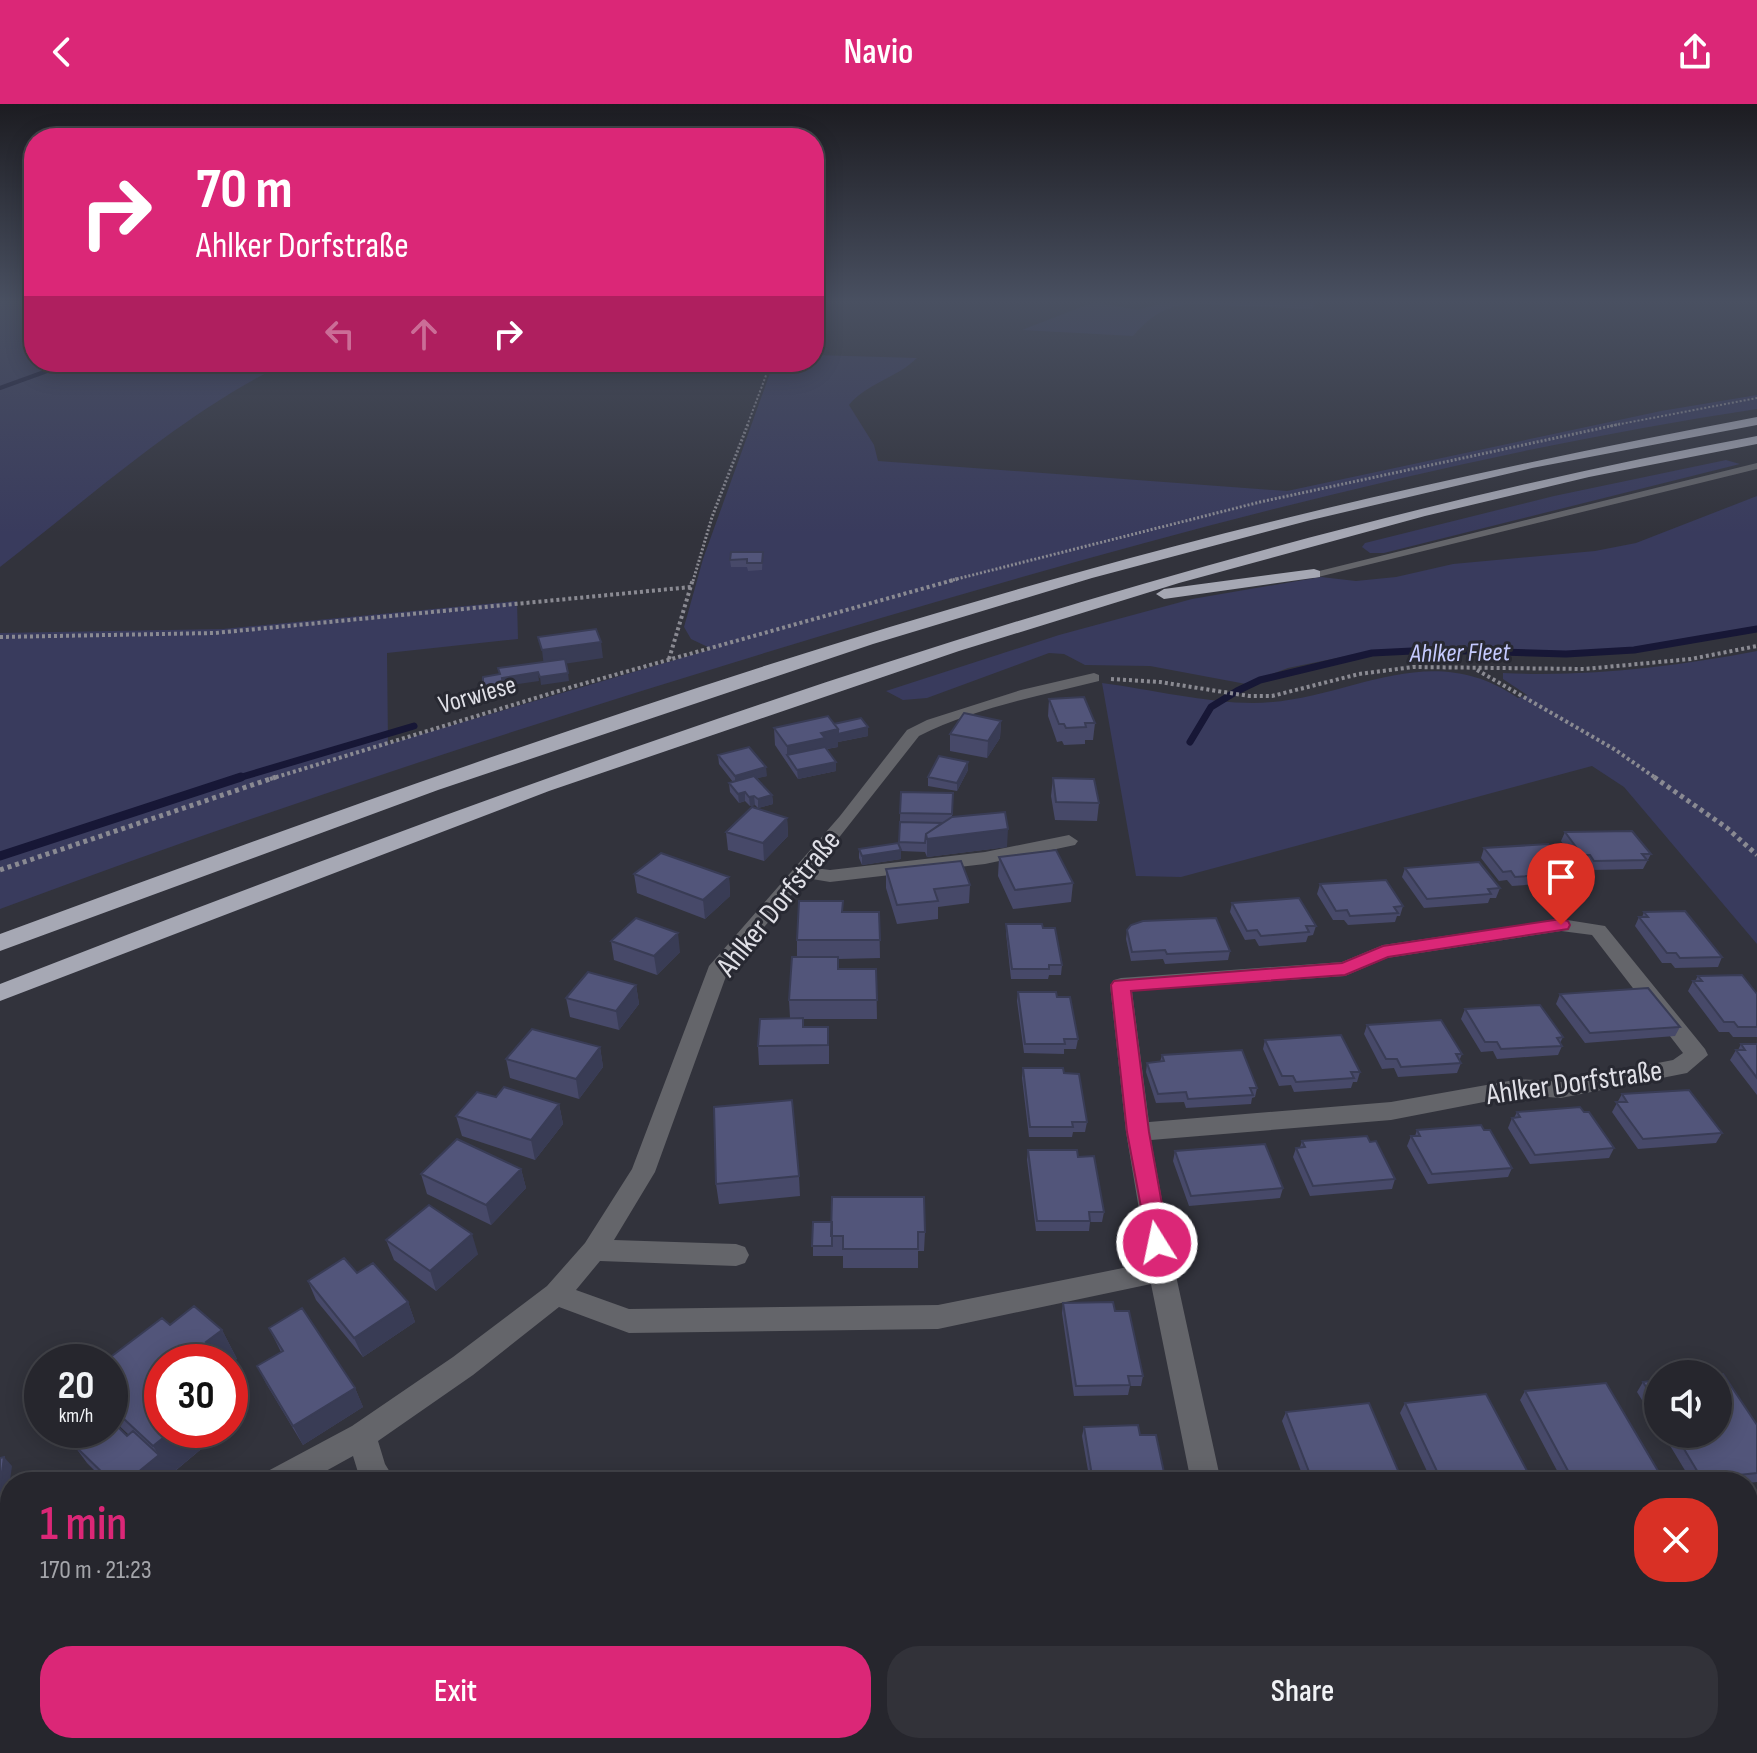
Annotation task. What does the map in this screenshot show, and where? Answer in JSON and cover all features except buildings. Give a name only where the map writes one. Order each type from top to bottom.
[{"type":"highway","points":[[0,943],[230,857],[565,740],[948,616],[1294,520],[1507,470],[1757,421]]},
{"type":"highway","points":[[0,993],[253,893],[829,685],[1102,600],[1436,509],[1757,440]]},
{"type":"highway","points":[[1102,600],[1314,574]]},
{"type":"street","points":[[1314,574],[1757,466]]},
{"type":"street","name":"Ahlker Dorfstraße","points":[[295,1472],[362,1436],[463,1366],[556,1294],[594,1250],[643,1172],[719,966],[846,820],[913,733],[933,723],[1027,693],[1094,678]]},
{"type":"street","points":[[800,871],[830,876],[985,858],[1069,841]]},
{"type":"street","name":"Ahlker Dorfstraße","points":[[1138,1132],[1391,1111],[1520,1087],[1561,1090],[1679,1067],[1697,1055],[1598,930],[1561,925],[1383,952],[1345,969],[1121,985],[1138,1132],[1162,1271],[1204,1472]]},
{"type":"street","points":[[594,1250],[736,1255]]},
{"type":"street","points":[[556,1294],[629,1321],[938,1317],[1162,1271]]},
{"type":"street","points":[[362,1436],[372,1472]]},
{"type":"path","name":"Vorwiese","points":[[0,870],[167,810],[669,659],[712,517],[765,379]]},
{"type":"path","points":[[0,637],[215,633],[691,587]]},
{"type":"path","points":[[1094,678],[1160,682],[1220,693],[1272,696],[1388,670],[1441,666],[1585,669],[1691,659],[1757,646]]},
{"type":"path","points":[[1472,668],[1497,679],[1614,749],[1727,828],[1757,855]]},
{"type":"path","points":[[1497,679],[1503,669]]},
{"type":"shaded area","points":[[0,379],[256,379],[176,430],[0,567]]},
{"type":"shaded area","points":[[768,379],[886,379],[864,391],[849,405],[874,445],[878,461],[1287,491],[1661,411],[1757,395],[1757,409],[1646,427],[1426,472],[1207,526],[989,586],[659,685],[438,756],[218,830],[0,909],[0,633],[223,629],[517,601],[518,639],[387,653],[388,744],[712,649],[691,639],[684,627],[703,559]]},
{"type":"shaded area","points":[[1726,460],[1740,464],[1384,553],[1370,553],[1362,547],[1365,543],[1554,496]]},
{"type":"shaded area","points":[[1757,496],[1757,626],[1630,648],[1565,652],[1430,648],[1366,652],[1288,668],[1246,684],[1150,666],[1085,665],[1064,654],[1049,653],[927,698],[903,700],[886,691],[1059,635],[1192,599],[1321,577],[1356,581],[1396,577],[1453,564],[1595,551],[1636,543]]},
{"type":"shaded area","points":[[1757,651],[1757,944],[1624,787],[1592,766],[1181,877],[1136,876],[1102,683],[1253,703],[1288,700],[1386,677],[1419,672],[1451,672],[1484,680],[1518,698],[1527,695],[1503,679],[1503,673],[1567,674],[1630,670]]},
{"type":"waterway","points":[[0,388],[25,379]]},
{"type":"waterway","name":"Ahlker Fleet","points":[[1190,742],[1211,707],[1237,691],[1260,680],[1372,653],[1432,650],[1566,654],[1634,650],[1757,629]]},
{"type":"waterway","points":[[235,779],[414,726]]},
{"type":"waterway","points":[[0,856],[241,777]]},
{"type":"route","points":[[1157,1243],[1138,1132],[1121,985],[1345,969],[1383,952],[1561,925]]}]
